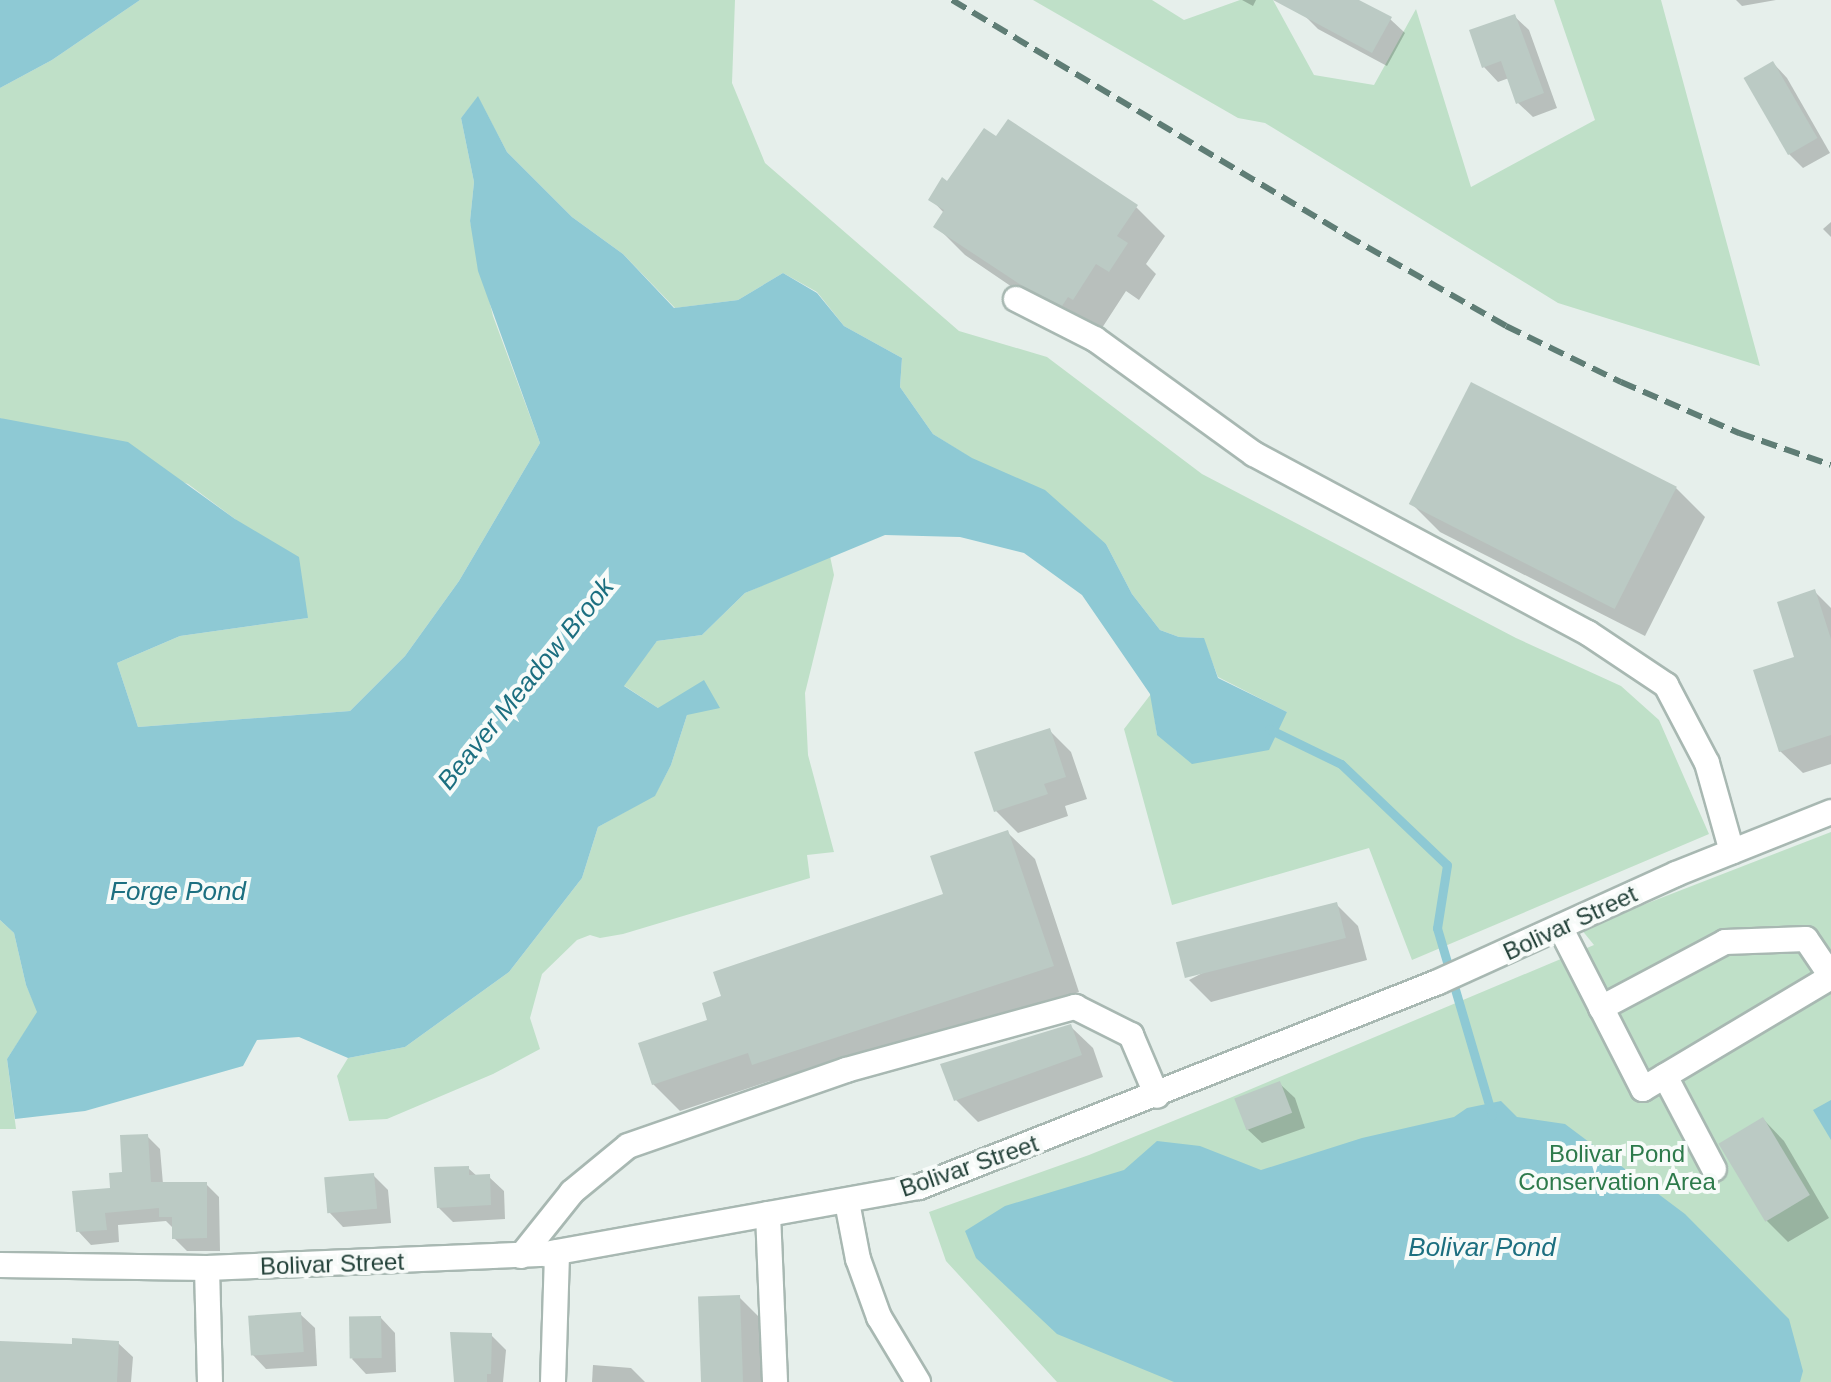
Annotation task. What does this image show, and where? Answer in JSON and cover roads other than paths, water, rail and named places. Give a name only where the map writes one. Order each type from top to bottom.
[{"type":"street","points":[[1016,299],[1095,339],[1254,454],[1588,633],[1666,685],[1707,763],[1732,852]]},
{"type":"street","name":"Bolivar Street","points":[[0,1265],[207,1268],[521,1256],[847,1202],[919,1187],[1157,1096],[1438,982],[1732,852],[1831,812]]},
{"type":"street","points":[[1560,927],[1601,1008],[1643,1089],[1831,977],[1806,939],[1725,942],[1601,1008]]},
{"type":"street","points":[[521,1256],[572,1192],[628,1146],[846,1070],[1030,1018],[1075,1007],[1131,1035],[1157,1096]]},
{"type":"street","points":[[1665,1076],[1714,1169]]},
{"type":"street","points":[[847,1202],[858,1259],[879,1317],[918,1382]]},
{"type":"street","points":[[768,1214],[775,1382]]},
{"type":"street","points":[[553,1382],[557,1252]]},
{"type":"street","points":[[207,1268],[210,1382]]},
{"type":"water","points":[[0,0],[140,0],[52,60],[0,88]]},
{"type":"water","name":"Forge Pond","points":[[478,96],[507,152],[572,217],[623,254],[674,308],[738,300],[783,273],[817,293],[844,326],[902,358],[900,387],[933,434],[972,458],[1045,490],[1106,544],[1132,594],[1160,630],[1179,637],[1204,638],[1218,678],[1287,712],[1269,750],[1192,764],[1157,735],[1150,694],[1082,595],[1024,553],[960,537],[885,535],[745,593],[702,635],[657,641],[624,686],[658,708],[704,680],[720,708],[687,715],[671,765],[655,796],[598,827],[582,878],[509,972],[405,1047],[348,1058],[299,1037],[257,1040],[243,1066],[85,1111],[15,1119],[7,1059],[37,1012],[26,985],[14,933],[0,920],[0,418],[128,442],[235,519],[299,557],[308,618],[180,636],[117,663],[138,727],[350,711],[405,656],[459,581],[540,443],[478,271],[470,221],[474,182],[461,118]]},
{"type":"water","points":[[1831,1100],[1831,1140],[1813,1110]]},
{"type":"water","name":"Bolivar Pond","points":[[1501,1101],[1517,1117],[1565,1124],[1685,1214],[1789,1319],[1803,1371],[1800,1382],[1174,1382],[1057,1334],[976,1258],[965,1231],[1005,1206],[1124,1170],[1157,1141],[1200,1146],[1261,1170],[1362,1138],[1454,1117],[1467,1108]]},
{"type":"waterway","name":"Beaver Meadow Brook","points":[[1269,729],[1341,764],[1447,865],[1437,928],[1492,1115]]},
{"type":"railway","points":[[952,0],[1346,235],[1506,326],[1621,382],[1739,433],[1831,465]]},
{"type":"park label","name":"Bolivar Pond Conservation Area","points":[[1617,1168]]}]
